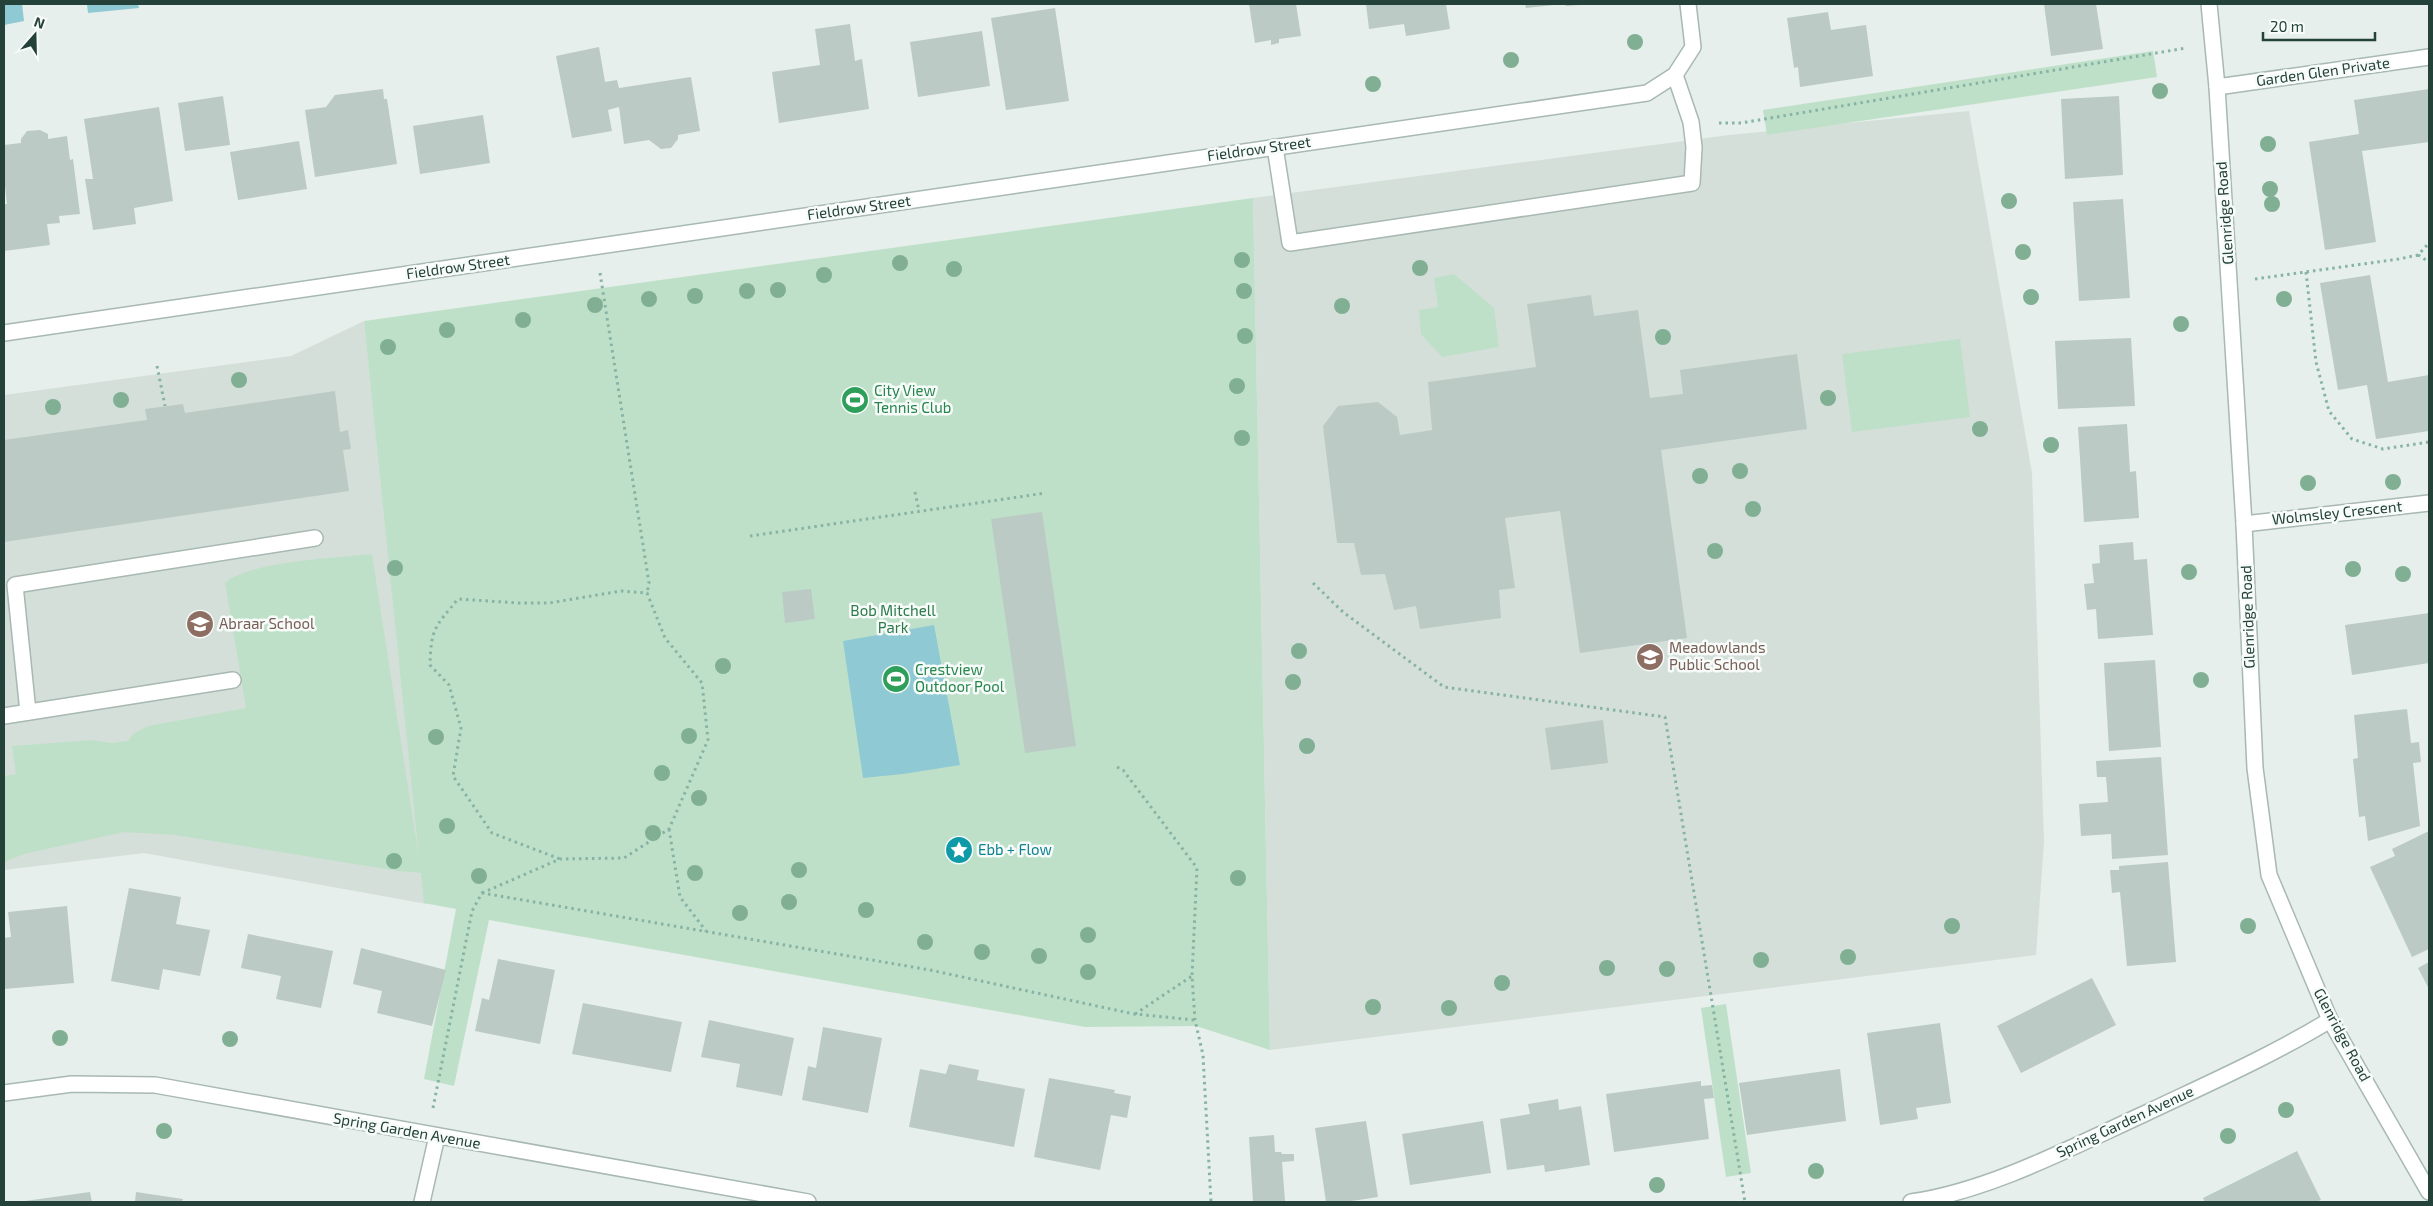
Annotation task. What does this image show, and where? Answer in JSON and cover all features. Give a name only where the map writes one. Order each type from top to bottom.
[{"type":"street","name":"Fieldrow Street","points":[[4,333],[1647,93],[1675,75],[1693,47],[1688,4]]},
{"type":"street","name":"Glenridge Road","points":[[2208,4],[2217,87],[2244,524],[2254,768],[2269,875],[2330,1020],[2429,1192]]},
{"type":"street","name":"Garden Glen Private","points":[[2217,87],[2429,57]]},
{"type":"street","points":[[1275,147],[1290,243],[1692,183],[1694,147],[1691,122],[1675,75]]},
{"type":"street","name":"Wolmsley Crescent","points":[[2244,524],[2429,503]]},
{"type":"street","points":[[28,712],[15,585],[315,538]]},
{"type":"street","points":[[4,716],[233,680]]},
{"type":"street","name":"Spring Garden Avenue","points":[[1911,1202],[1936,1200],[2034,1165],[2289,1045],[2330,1020]]},
{"type":"street","name":"Spring Garden Avenue","points":[[4,1093],[72,1084],[156,1085],[808,1202]]},
{"type":"street","points":[[422,1202],[437,1136]]},
{"type":"path","points":[[1691,122],[1741,123],[2212,43]]},
{"type":"path","points":[[2229,282],[2418,255],[2429,243]]},
{"type":"path","points":[[596,246],[649,583],[647,593],[665,638],[702,683],[708,740],[669,829],[680,897],[706,931]]},
{"type":"path","points":[[2418,255],[2429,262]]},
{"type":"path","points":[[2306,272],[2316,362],[2329,411],[2352,440],[2383,450],[2429,442]]},
{"type":"path","points":[[157,366],[165,406]]},
{"type":"path","points":[[915,492],[919,511]]},
{"type":"path","points":[[750,536],[1046,493]]},
{"type":"path","points":[[1313,583],[1343,612],[1444,687],[1665,717],[1745,1202]]},
{"type":"path","points":[[647,593],[621,591],[550,603],[519,604],[458,599],[437,624],[431,637],[430,665],[449,685],[461,728],[453,776],[492,833],[560,858],[624,858],[669,829]]},
{"type":"path","points":[[1117,767],[1123,770],[1197,868],[1192,976],[1195,1020],[1203,1055],[1211,1202]]},
{"type":"path","points":[[437,1136],[433,1107],[472,911],[482,893],[560,858]]},
{"type":"path","points":[[482,893],[930,970],[1134,1014],[1195,1020]]},
{"type":"path","points":[[1134,1014],[1192,976]]},
{"type":"shaded area","name":"Meadowlands Public School","points":[[1969,111],[2032,473],[2044,842],[2036,955],[1270,1050],[1253,198],[1729,135]]},
{"type":"shaded area","name":"Abraar School","points":[[364,321],[427,904],[144,853],[4,870],[4,395],[291,356]]},
{"type":"green space","points":[[2153,51],[2157,77],[1767,135],[1763,110]]},
{"type":"green space","name":"Bob Mitchell Park","points":[[1253,198],[1270,1050],[1196,1026],[1085,1027],[489,920],[454,1086],[424,1079],[456,909],[424,903],[421,873],[398,871],[175,835],[124,832],[24,854],[4,862],[4,776],[16,774],[12,746],[92,740],[112,743],[128,741],[133,734],[148,726],[246,708],[225,583],[253,570],[273,565],[372,554],[419,858],[364,321]]},
{"type":"green space","points":[[1454,274],[1494,308],[1499,347],[1442,357],[1421,334],[1419,310],[1438,307],[1434,278]]},
{"type":"green space","points":[[1960,339],[1970,417],[1852,432],[1842,354]]},
{"type":"green space","points":[[1726,1004],[1751,1173],[1726,1177],[1701,1008]]},
{"type":"water","points":[[4,4],[22,4],[24,21],[4,25]]},
{"type":"water","points":[[87,4],[138,4],[139,8],[88,13]]},
{"type":"water","name":"Crestview Outdoor Pool","points":[[934,625],[960,765],[863,778],[843,641]]},
{"type":"building","points":[[1249,4],[1296,4],[1301,36],[1279,39],[1279,43],[1271,45],[1271,40],[1255,43]]},
{"type":"building","points":[[1366,4],[1446,4],[1450,29],[1406,36],[1404,24],[1369,29]]},
{"type":"building","points":[[1525,4],[1554,4],[1554,5],[1526,8]]},
{"type":"building","points":[[1565,4],[1579,4],[1579,5],[1566,6]]},
{"type":"building","points":[[2044,4],[2096,4],[2103,49],[2051,56]]},
{"type":"building","points":[[1055,8],[1069,101],[1006,110],[991,18]]},
{"type":"building","points":[[1828,12],[1831,30],[1866,25],[1873,76],[1800,87],[1798,67],[1794,68],[1787,18]]},
{"type":"building","points":[[850,24],[855,61],[862,59],[869,109],[779,123],[772,72],[820,65],[815,29]]},
{"type":"building","points":[[982,31],[990,86],[918,97],[910,42]]},
{"type":"building","points":[[599,47],[605,82],[617,80],[619,88],[691,77],[700,131],[678,135],[678,139],[671,148],[661,149],[649,140],[624,144],[619,107],[608,110],[612,131],[572,138],[556,56]]},
{"type":"building","points":[[383,89],[384,99],[387,99],[397,164],[315,177],[305,110],[326,107],[335,95]]},
{"type":"building","points":[[2429,89],[2429,142],[2362,151],[2376,242],[2325,250],[2309,142],[2359,134],[2354,100]]},
{"type":"building","points":[[223,96],[230,145],[185,151],[178,103]]},
{"type":"building","points":[[2119,96],[2123,175],[2065,179],[2061,99]]},
{"type":"building","points":[[159,107],[173,201],[134,208],[136,224],[93,230],[85,179],[93,179],[84,119]]},
{"type":"building","points":[[483,115],[490,163],[420,174],[413,126]]},
{"type":"building","points":[[40,130],[48,134],[48,139],[67,136],[70,160],[73,159],[80,214],[59,216],[60,223],[47,224],[50,245],[4,251],[4,204],[7,204],[4,178],[4,145],[21,143],[21,139],[27,131]]},
{"type":"building","points":[[299,141],[307,189],[238,200],[230,152]]},
{"type":"building","points":[[2123,199],[2130,298],[2079,301],[2073,202]]},
{"type":"building","points":[[2370,275],[2388,382],[2429,375],[2429,431],[2376,439],[2367,385],[2338,390],[2320,283]]},
{"type":"building","points":[[1591,295],[1594,316],[1638,310],[1650,398],[1683,394],[1680,370],[1797,354],[1807,429],[1661,450],[1687,638],[1580,653],[1560,511],[1505,518],[1515,588],[1499,590],[1501,618],[1420,629],[1416,606],[1394,610],[1385,574],[1361,575],[1354,543],[1337,543],[1323,426],[1338,406],[1378,402],[1397,417],[1400,435],[1432,430],[1428,382],[1536,367],[1527,304]]},
{"type":"building","points":[[2131,338],[2135,406],[2058,409],[2055,341]]},
{"type":"building","points":[[335,391],[340,432],[348,430],[351,449],[343,450],[349,491],[4,542],[4,440],[147,420],[145,409],[183,404],[185,413]]},
{"type":"building","points":[[2127,424],[2130,472],[2136,471],[2139,518],[2084,522],[2078,427]]},
{"type":"building","points":[[1042,512],[1076,746],[1025,753],[991,519]]},
{"type":"building","points":[[2133,542],[2134,560],[2147,559],[2153,635],[2098,639],[2096,609],[2087,610],[2084,584],[2094,583],[2092,564],[2100,563],[2099,545]]},
{"type":"building","points":[[811,589],[815,619],[785,623],[782,592]]},
{"type":"building","points":[[2429,613],[2429,663],[2352,675],[2345,625]]},
{"type":"building","points":[[2155,660],[2161,747],[2109,751],[2104,663]]},
{"type":"building","points":[[2407,709],[2411,743],[2419,742],[2421,762],[2413,763],[2420,826],[2368,841],[2365,816],[2359,817],[2353,759],[2358,758],[2354,715]]},
{"type":"building","points":[[1603,720],[1608,763],[1551,770],[1545,728]]},
{"type":"building","points":[[2161,757],[2168,855],[2112,859],[2111,834],[2081,836],[2079,804],[2108,802],[2106,777],[2097,777],[2096,761]]},
{"type":"building","points":[[2429,831],[2429,949],[2412,957],[2370,867],[2395,856],[2392,849]]},
{"type":"building","points":[[2168,862],[2176,962],[2127,966],[2120,892],[2112,893],[2110,870],[2119,870],[2119,866]]},
{"type":"building","points":[[129,888],[181,897],[176,924],[210,930],[200,976],[163,969],[159,990],[111,981]]},
{"type":"building","points":[[67,906],[74,983],[4,989],[4,938],[11,937],[8,912]]},
{"type":"building","points":[[248,934],[333,951],[321,1008],[276,999],[281,976],[241,968]]},
{"type":"building","points":[[361,948],[446,970],[432,1026],[377,1013],[382,991],[353,984]]},
{"type":"building","points":[[498,959],[555,970],[540,1044],[475,1031],[482,998],[489,1000]]},
{"type":"building","points":[[2429,962],[2429,989],[2418,968]]},
{"type":"building","points":[[2092,978],[2116,1025],[2021,1073],[1997,1026]]},
{"type":"building","points":[[583,1003],[682,1022],[671,1072],[572,1054]]},
{"type":"building","points":[[709,1020],[794,1038],[782,1096],[736,1087],[740,1064],[701,1057]]},
{"type":"building","points":[[1940,1023],[1951,1103],[1916,1108],[1918,1119],[1880,1125],[1867,1033]]},
{"type":"building","points":[[823,1027],[882,1038],[868,1113],[802,1100],[808,1066],[816,1068]]},
{"type":"building","points":[[949,1064],[979,1070],[977,1080],[1025,1089],[1014,1147],[909,1127],[920,1069],[946,1074]]},
{"type":"building","points":[[1840,1069],[1846,1121],[1747,1135],[1739,1083]]},
{"type":"building","points":[[1049,1078],[1115,1090],[1114,1093],[1131,1096],[1127,1118],[1111,1115],[1100,1170],[1034,1157]]},
{"type":"building","points":[[1701,1081],[1701,1086],[1712,1085],[1714,1098],[1704,1099],[1709,1139],[1614,1152],[1606,1094]]},
{"type":"building","points":[[1558,1099],[1559,1110],[1581,1106],[1590,1165],[1545,1172],[1544,1165],[1507,1170],[1500,1119],[1530,1114],[1528,1104]]},
{"type":"building","points":[[1366,1121],[1378,1197],[1345,1202],[1326,1202],[1315,1128]]},
{"type":"building","points":[[1483,1121],[1491,1173],[1410,1185],[1402,1134]]},
{"type":"building","points":[[1274,1135],[1275,1152],[1294,1154],[1294,1161],[1282,1162],[1285,1201],[1253,1202],[1249,1137]]},
{"type":"building","points":[[2297,1151],[2321,1200],[2316,1202],[2205,1202],[2203,1198]]},
{"type":"building","points":[[90,1192],[92,1202],[25,1202],[25,1201]]},
{"type":"building","points":[[136,1192],[183,1199],[182,1202],[135,1202]]},
{"type":"place","name":"City View Tennis Club","points":[[855,400]]},
{"type":"place","name":"Abraar School","points":[[200,624]]},
{"type":"place","name":"Meadowlands Public School","points":[[1650,657]]},
{"type":"place","name":"Crestview Outdoor Pool","points":[[896,679]]},
{"type":"place","name":"Ebb + Flow","points":[[959,850]]}]
